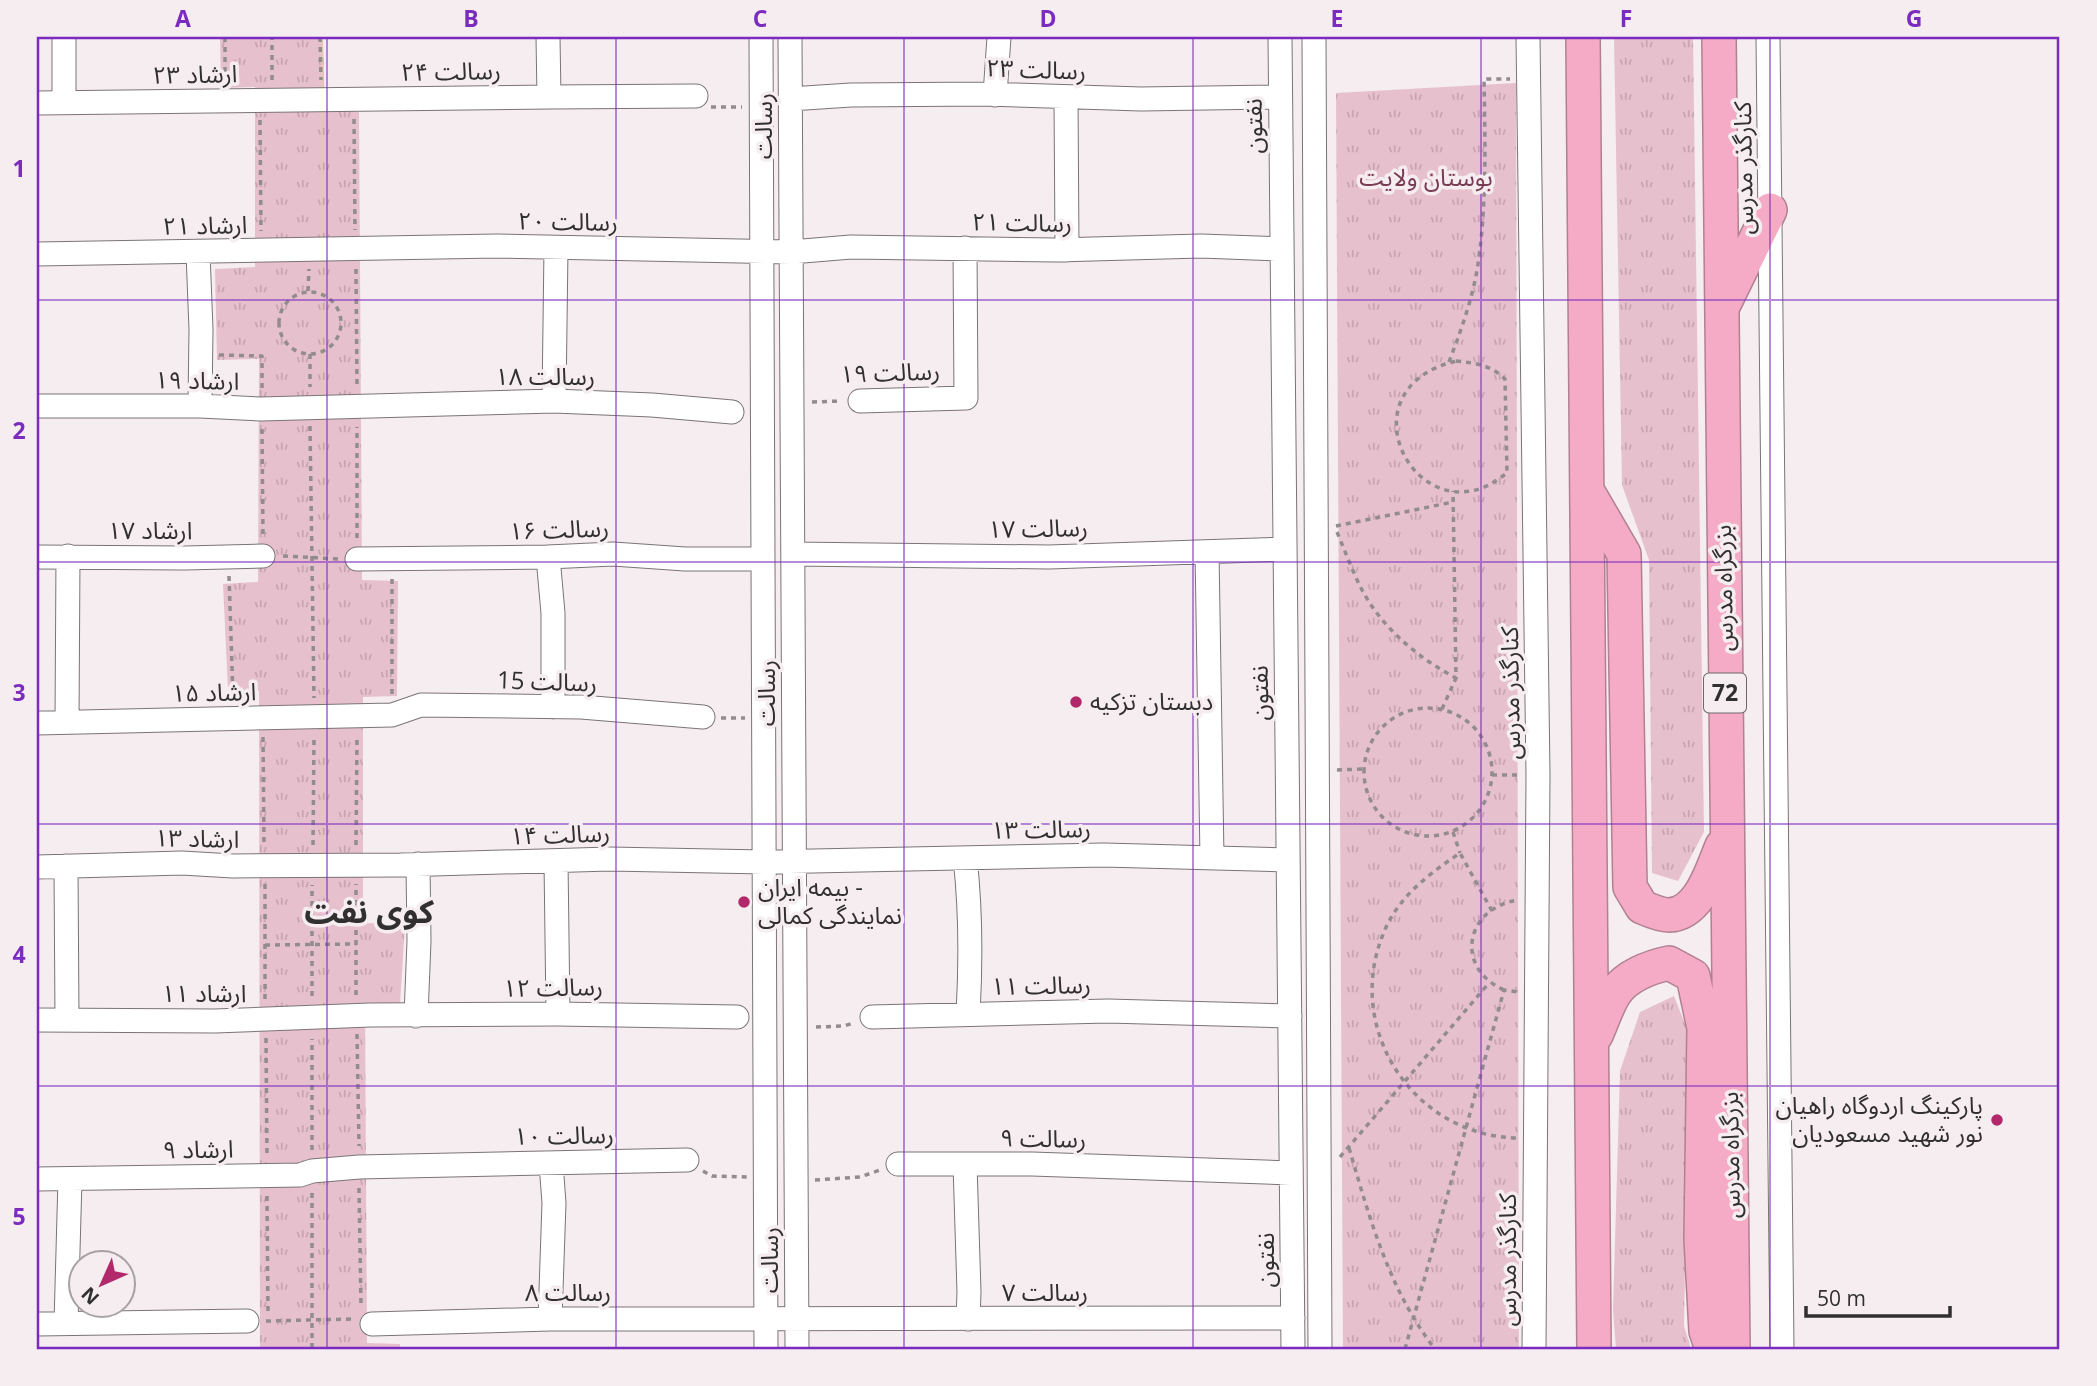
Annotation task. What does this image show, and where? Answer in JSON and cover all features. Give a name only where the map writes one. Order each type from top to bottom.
[{"type":"highway","points":[[1583,37],[1594,1349]]},
{"type":"highway","name":"بزرگراه مدرس","points":[[1719,37],[1733,1349]]},
{"type":"highway","points":[[1721,309],[1770,211]]},
{"type":"highway","points":[[1587,490],[1624,554],[1630,887],[1642,907],[1669,915],[1689,907],[1706,884],[1727,835]]},
{"type":"highway","points":[[1591,1047],[1615,992],[1633,977],[1653,966],[1669,963],[1693,976],[1704,1028],[1701,1239],[1706,1331],[1712,1349]]},
{"type":"street","points":[[64,37],[64,102]]},
{"type":"street","points":[[548,37],[553,97]]},
{"type":"street","name":"رسالت","points":[[761,37],[766,1349]]},
{"type":"street","name":"رسالت","points":[[790,37],[797,1349]]},
{"type":"street","points":[[995,95],[999,37]]},
{"type":"street","name":"نفتون","points":[[1280,37],[1293,1349]]},
{"type":"street","points":[[1314,37],[1320,1349]]},
{"type":"street","name":"کنارگذر مدرس","points":[[1528,37],[1538,775],[1534,1349]]},
{"type":"street","name":"کنارگذر مدرس","points":[[1768,37],[1782,1349]]},
{"type":"street","name":"رسالت ۲۳","points":[[790,99],[851,95],[995,95],[1141,100],[1280,97]]},
{"type":"street","name":"رسالت ۲۴","points":[[354,99],[696,96]]},
{"type":"street","points":[[1066,97],[1067,250]]},
{"type":"street","name":"ارشاد ۲۳","points":[[37,103],[354,99]]},
{"type":"street","name":"رسالت ۲۱","points":[[762,251],[791,252],[851,247],[1067,250],[1201,246],[1282,249]]},
{"type":"street","name":"رسالت ٢٠","points":[[365,248],[762,251]]},
{"type":"street","name":"ارشاد ۲۱","points":[[37,254],[365,248]]},
{"type":"street","points":[[554,401],[556,248]]},
{"type":"street","name":"رسالت ۱۹","points":[[860,401],[966,398],[965,248]]},
{"type":"street","points":[[198,253],[200,406]]},
{"type":"street","name":"رسالت ۱۸","points":[[357,408],[554,401],[732,412]]},
{"type":"street","name":"ارشاد ۱۹","points":[[37,406],[357,408]]},
{"type":"street","points":[[763,510],[792,510]]},
{"type":"street","name":"رسالت ۱۷","points":[[793,554],[1049,557],[1285,549]]},
{"type":"street","points":[[1207,552],[1212,858]]},
{"type":"street","name":"رسالت ۱۶","points":[[356,559],[613,554],[685,559],[764,559]]},
{"type":"street","name":"ارشاد ۱۷","points":[[37,557],[185,558],[263,555]]},
{"type":"street","points":[[67,722],[68,556]]},
{"type":"street","points":[[548,557],[553,613],[553,707]]},
{"type":"street","name":"رسالت 15","points":[[392,715],[421,705],[553,707],[703,717]]},
{"type":"street","name":"ارشاد ۱۵","points":[[37,723],[392,715]]},
{"type":"street","points":[[1287,716],[1317,715]]},
{"type":"street","name":"رسالت ۱۳","points":[[765,862],[1104,855],[1288,860]]},
{"type":"street","points":[[965,858],[970,906],[968,1014]]},
{"type":"street","name":"رسالت ۱۴","points":[[356,865],[610,859],[765,862]]},
{"type":"street","points":[[556,861],[558,1013]]},
{"type":"street","name":"ارشاد ۱۳","points":[[37,867],[182,863],[233,866],[356,865]]},
{"type":"street","points":[[415,1016],[419,941],[418,864]]},
{"type":"street","points":[[65,866],[67,1020]]},
{"type":"street","name":"رسالت ۱۱","points":[[872,1017],[1108,1011],[1290,1016]]},
{"type":"street","name":"رسالت ۱۲","points":[[370,1015],[558,1013],[737,1017]]},
{"type":"street","name":"ارشاد ۱۱","points":[[37,1020],[277,1020],[370,1015]]},
{"type":"street","name":"رسالت ۱۰","points":[[359,1167],[687,1160]]},
{"type":"street","points":[[550,1319],[554,1203],[551,1163]]},
{"type":"street","name":"رسالت ۹","points":[[898,1164],[1045,1164],[1291,1173]]},
{"type":"street","points":[[965,1164],[968,1319]]},
{"type":"street","name":"ارشاد ۹","points":[[37,1179],[300,1175],[312,1171],[359,1167]]},
{"type":"street","points":[[66,1323],[70,1179]]},
{"type":"street","points":[[1292,1240],[1320,1242]]},
{"type":"street","name":"رسالت ۷","points":[[766,1319],[1293,1318]]},
{"type":"street","name":"رسالت ۸","points":[[372,1324],[550,1319],[766,1319]]},
{"type":"street","points":[[37,1324],[247,1321]]},
{"type":"path","points":[[225,37],[225,100]]},
{"type":"path","points":[[261,251],[266,100],[272,37]]},
{"type":"path","points":[[320,37],[322,99]]},
{"type":"path","points":[[1450,362],[1467,313],[1478,264],[1485,151],[1484,79],[1528,78]]},
{"type":"path","points":[[696,96],[705,107],[762,106]]},
{"type":"path","points":[[201,355],[262,356],[263,555],[356,559],[357,408],[365,248],[354,99]]},
{"type":"path","points":[[309,291],[323,294],[335,304],[342,318],[341,333],[333,346],[319,354],[304,354],[290,348],[281,335],[278,321],[283,306],[294,296],[309,291]]},
{"type":"path","points":[[1450,362],[1478,363],[1499,373],[1505,379],[1507,473],[1489,486],[1466,492],[1453,490],[1423,480],[1407,463],[1398,442],[1396,420],[1402,398],[1415,379],[1434,366],[1450,362]]},
{"type":"path","name":"رسالت ۱۹","points":[[792,402],[860,401]]},
{"type":"path","points":[[1442,709],[1456,678],[1453,490]]},
{"type":"path","points":[[1453,502],[1335,526],[1362,589],[1379,616],[1432,665],[1456,678]]},
{"type":"path","points":[[228,556],[234,719]]},
{"type":"path","points":[[392,559],[392,715]]},
{"type":"path","points":[[1419,708],[1442,709],[1462,718],[1479,733],[1489,753],[1492,775],[1487,797],[1475,816],[1453,831],[1436,836],[1414,835],[1393,826],[1377,811],[1366,791],[1363,769],[1368,747],[1380,729],[1398,715],[1419,708]]},
{"type":"path","points":[[703,717],[764,719]]},
{"type":"path","points":[[1453,831],[1460,853],[1492,911]]},
{"type":"path","points":[[1460,853],[1422,880],[1400,904],[1384,933],[1374,971],[1373,999],[1378,1032],[1391,1063],[1404,1084],[1424,1103],[1466,1129],[1502,1138],[1535,1139]]},
{"type":"path","points":[[1536,898],[1507,902],[1492,911],[1478,922],[1472,942],[1475,966],[1489,984],[1504,990],[1536,993]]},
{"type":"path","points":[[265,945],[356,944]]},
{"type":"path","points":[[1319,1160],[1338,1160],[1489,984]]},
{"type":"path","points":[[1405,1349],[1504,990]]},
{"type":"path","points":[[795,1027],[844,1026],[872,1017]]},
{"type":"path","points":[[1349,1148],[1379,1247],[1401,1297],[1435,1349]]},
{"type":"path","points":[[687,1160],[712,1176],[766,1177]]},
{"type":"path","points":[[796,1181],[860,1177],[898,1164]]},
{"type":"path","points":[[247,1321],[361,1319],[372,1324]]},
{"type":"green space","points":[[220,37],[323,37],[325,110],[359,112],[362,580],[398,581],[397,696],[363,697],[363,923],[405,924],[400,1004],[365,1003],[367,1343],[400,1344],[400,1349],[260,1349],[259,691],[228,690],[223,584],[258,582],[259,359],[217,360],[215,269],[255,267],[255,87],[221,88]]},
{"type":"green space","points":[[1614,37],[1693,37],[1704,832],[1678,881],[1652,873],[1649,560],[1622,485]]},
{"type":"green space","name":"بوستان ولایت","points":[[1516,83],[1519,1349],[1343,1349],[1336,93]]},
{"type":"green space","points":[[1674,996],[1689,1034],[1684,1326],[1691,1349],[1616,1349],[1613,1310],[1620,1071],[1640,1012]]},
{"type":"place","name":"دبستان تزکیه","points":[[1076,702]]},
{"type":"place","name":"بیمه ایران - نمایندگى کمالى","points":[[744,902]]},
{"type":"place","name":"پارکینگ اردوگاه راهیان نور شهید مسعودیان","points":[[1997,1120]]},
{"type":"district","name":"کوی نفت","points":[[369,912]]}]
